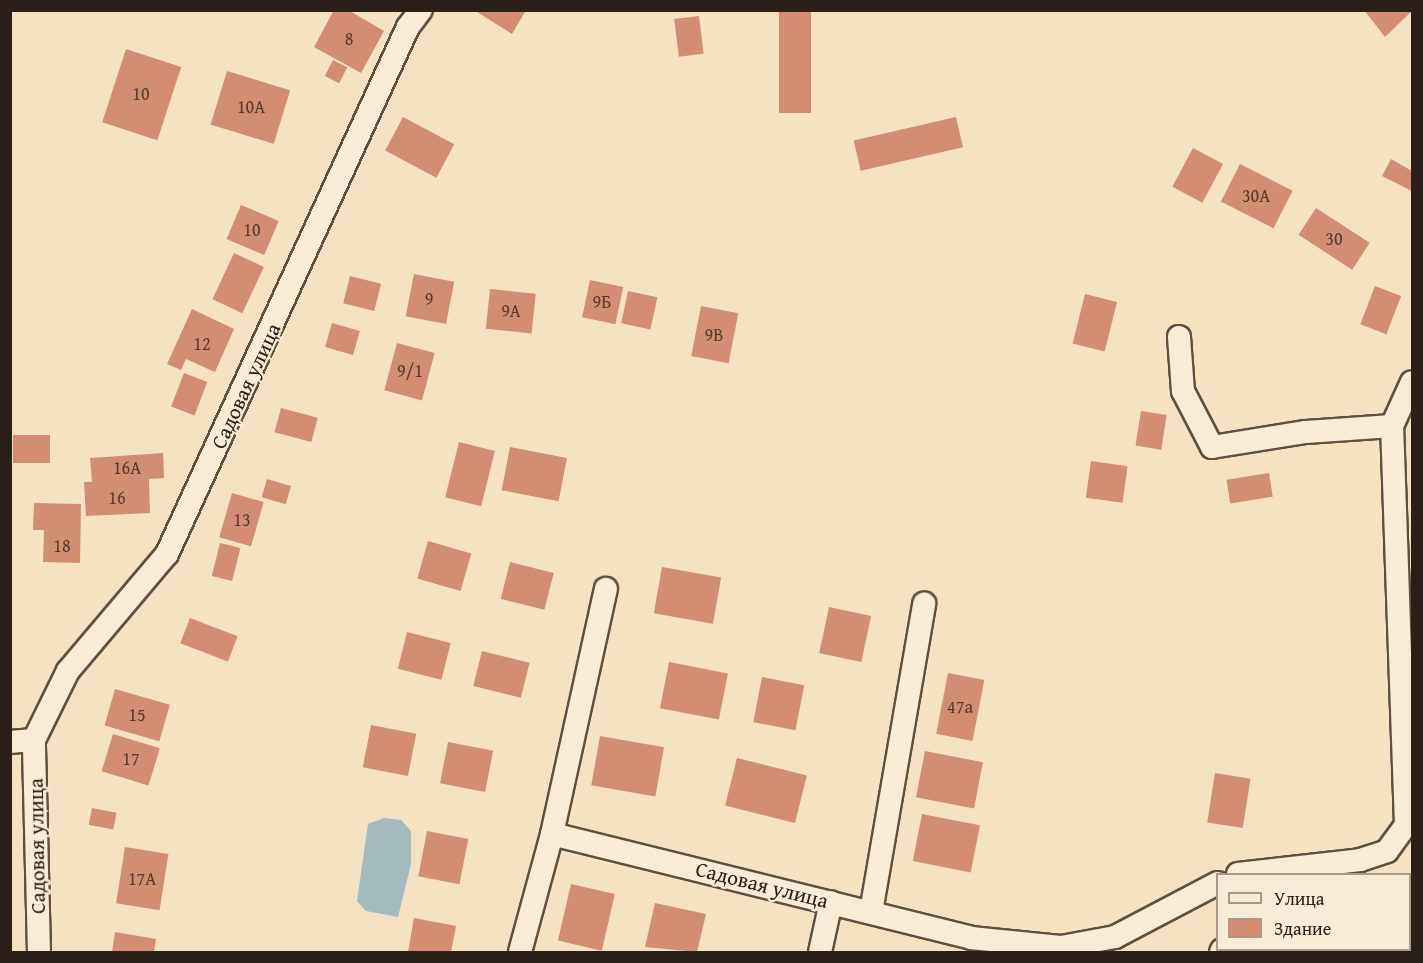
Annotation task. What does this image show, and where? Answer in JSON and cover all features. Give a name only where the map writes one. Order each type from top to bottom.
[{"type":"street","name":"Садовая улица","points":[[39,952],[34,740],[68,671],[167,554],[408,27],[421,10]]},
{"type":"street","points":[[1179,337],[1183,391],[1212,447],[1306,432],[1392,426]]},
{"type":"street","points":[[1243,873],[1360,860],[1388,851],[1406,825],[1392,426],[1413,382]]},
{"type":"street","points":[[520,952],[552,834],[606,589]]},
{"type":"street","points":[[871,912],[924,604]]},
{"type":"street","points":[[10,742],[34,740]]},
{"type":"street","name":"Садовая улица","points":[[552,834],[971,938],[1061,947],[1115,937],[1216,884]]},
{"type":"street","points":[[820,952],[831,902]]},
{"type":"water","points":[[384,818],[401,820],[411,831],[411,864],[398,917],[366,911],[357,901],[368,824]]},
{"type":"building","points":[[334,10],[348,10],[384,31],[361,73],[314,47]]},
{"type":"building","points":[[474,10],[526,10],[512,34]]},
{"type":"building","points":[[779,10],[811,10],[811,113],[779,113]]},
{"type":"building","points":[[1364,10],[1412,10],[1412,11],[1385,37]]},
{"type":"building","points":[[699,16],[704,54],[679,57],[674,19]]},
{"type":"building","points":[[126,49],[181,67],[157,140],[102,122]]},
{"type":"building","points":[[333,60],[347,67],[339,83],[325,76]]},
{"type":"building","points":[[227,71],[290,90],[274,144],[211,125]]},
{"type":"building","points":[[403,117],[454,144],[436,178],[385,151]]},
{"type":"building","points":[[956,117],[963,147],[861,171],[854,141]]},
{"type":"building","points":[[1193,148],[1223,164],[1202,203],[1172,187]]},
{"type":"building","points":[[1391,159],[1412,171],[1412,191],[1382,176]]},
{"type":"building","points":[[1240,164],[1293,191],[1274,228],[1221,201]]},
{"type":"building","points":[[241,205],[279,221],[264,255],[227,239]]},
{"type":"building","points":[[1316,208],[1370,243],[1352,270],[1299,235]]},
{"type":"building","points":[[234,253],[264,267],[242,313],[212,299]]},
{"type":"building","points":[[414,274],[454,282],[446,324],[406,316]]},
{"type":"building","points":[[350,276],[381,284],[374,311],[343,303]]},
{"type":"building","points":[[590,280],[623,287],[615,324],[582,317]]},
{"type":"building","points":[[1375,286],[1401,296],[1386,334],[1360,324]]},
{"type":"building","points":[[490,289],[536,294],[532,334],[486,329]]},
{"type":"building","points":[[628,291],[657,297],[650,330],[621,323]]},
{"type":"building","points":[[1085,294],[1117,302],[1105,351],[1073,343]]},
{"type":"building","points":[[701,306],[738,313],[729,363],[691,356]]},
{"type":"building","points":[[192,309],[234,329],[215,372],[186,359],[181,370],[167,364]]},
{"type":"building","points":[[332,323],[360,331],[353,355],[325,347]]},
{"type":"building","points":[[397,343],[435,353],[422,400],[384,390]]},
{"type":"building","points":[[184,373],[207,382],[194,416],[171,407]]},
{"type":"building","points":[[281,408],[318,418],[311,442],[275,432]]},
{"type":"building","points":[[1141,411],[1167,415],[1161,450],[1136,446]]},
{"type":"building","points":[[13,435],[50,435],[50,463],[13,463]]},
{"type":"building","points":[[459,442],[495,451],[481,506],[445,497]]},
{"type":"building","points":[[510,447],[567,458],[559,501],[502,490]]},
{"type":"building","points":[[163,453],[164,478],[149,479],[150,513],[86,516],[84,482],[92,482],[90,458]]},
{"type":"building","points":[[1091,461],[1128,466],[1122,503],[1086,498]]},
{"type":"building","points":[[1269,473],[1273,497],[1230,503],[1227,480]]},
{"type":"building","points":[[267,479],[291,486],[286,504],[262,497]]},
{"type":"building","points":[[232,493],[264,502],[251,546],[219,537]]},
{"type":"building","points":[[34,503],[81,504],[80,563],[43,562],[44,530],[33,530]]},
{"type":"building","points":[[428,541],[471,553],[461,591],[417,578]]},
{"type":"building","points":[[220,543],[240,548],[232,581],[212,576]]},
{"type":"building","points":[[510,562],[554,573],[544,610],[501,599]]},
{"type":"building","points":[[662,567],[721,577],[713,624],[654,613]]},
{"type":"building","points":[[829,607],[871,616],[861,662],[819,653]]},
{"type":"building","points":[[190,618],[238,636],[228,661],[180,643]]},
{"type":"building","points":[[407,632],[451,643],[441,680],[398,669]]},
{"type":"building","points":[[482,651],[530,663],[521,698],[473,686]]},
{"type":"building","points":[[669,662],[728,673],[719,720],[660,708]]},
{"type":"building","points":[[948,673],[984,680],[972,741],[936,734]]},
{"type":"building","points":[[762,677],[804,685],[795,730],[753,722]]},
{"type":"building","points":[[115,689],[170,705],[159,741],[105,726]]},
{"type":"building","points":[[371,725],[416,734],[408,776],[363,767]]},
{"type":"building","points":[[113,734],[160,748],[148,786],[102,771]]},
{"type":"building","points":[[600,736],[664,747],[655,797],[591,785]]},
{"type":"building","points":[[448,742],[493,751],[485,792],[440,783]]},
{"type":"building","points":[[925,751],[983,762],[974,808],[916,797]]},
{"type":"building","points":[[737,758],[807,775],[795,823],[725,806]]},
{"type":"building","points":[[1215,773],[1251,779],[1243,828],[1207,822]]},
{"type":"building","points":[[92,808],[117,813],[113,829],[89,825]]},
{"type":"building","points":[[922,814],[980,825],[971,872],[913,861]]},
{"type":"building","points":[[427,831],[468,839],[459,884],[418,876]]},
{"type":"building","points":[[125,847],[168,854],[160,910],[116,903]]},
{"type":"building","points":[[571,884],[615,894],[602,951],[558,941]]},
{"type":"building","points":[[655,903],[706,914],[697,952],[645,947]]},
{"type":"building","points":[[414,918],[456,926],[451,952],[408,952]]},
{"type":"building","points":[[115,932],[156,939],[154,952],[112,952]]}]
